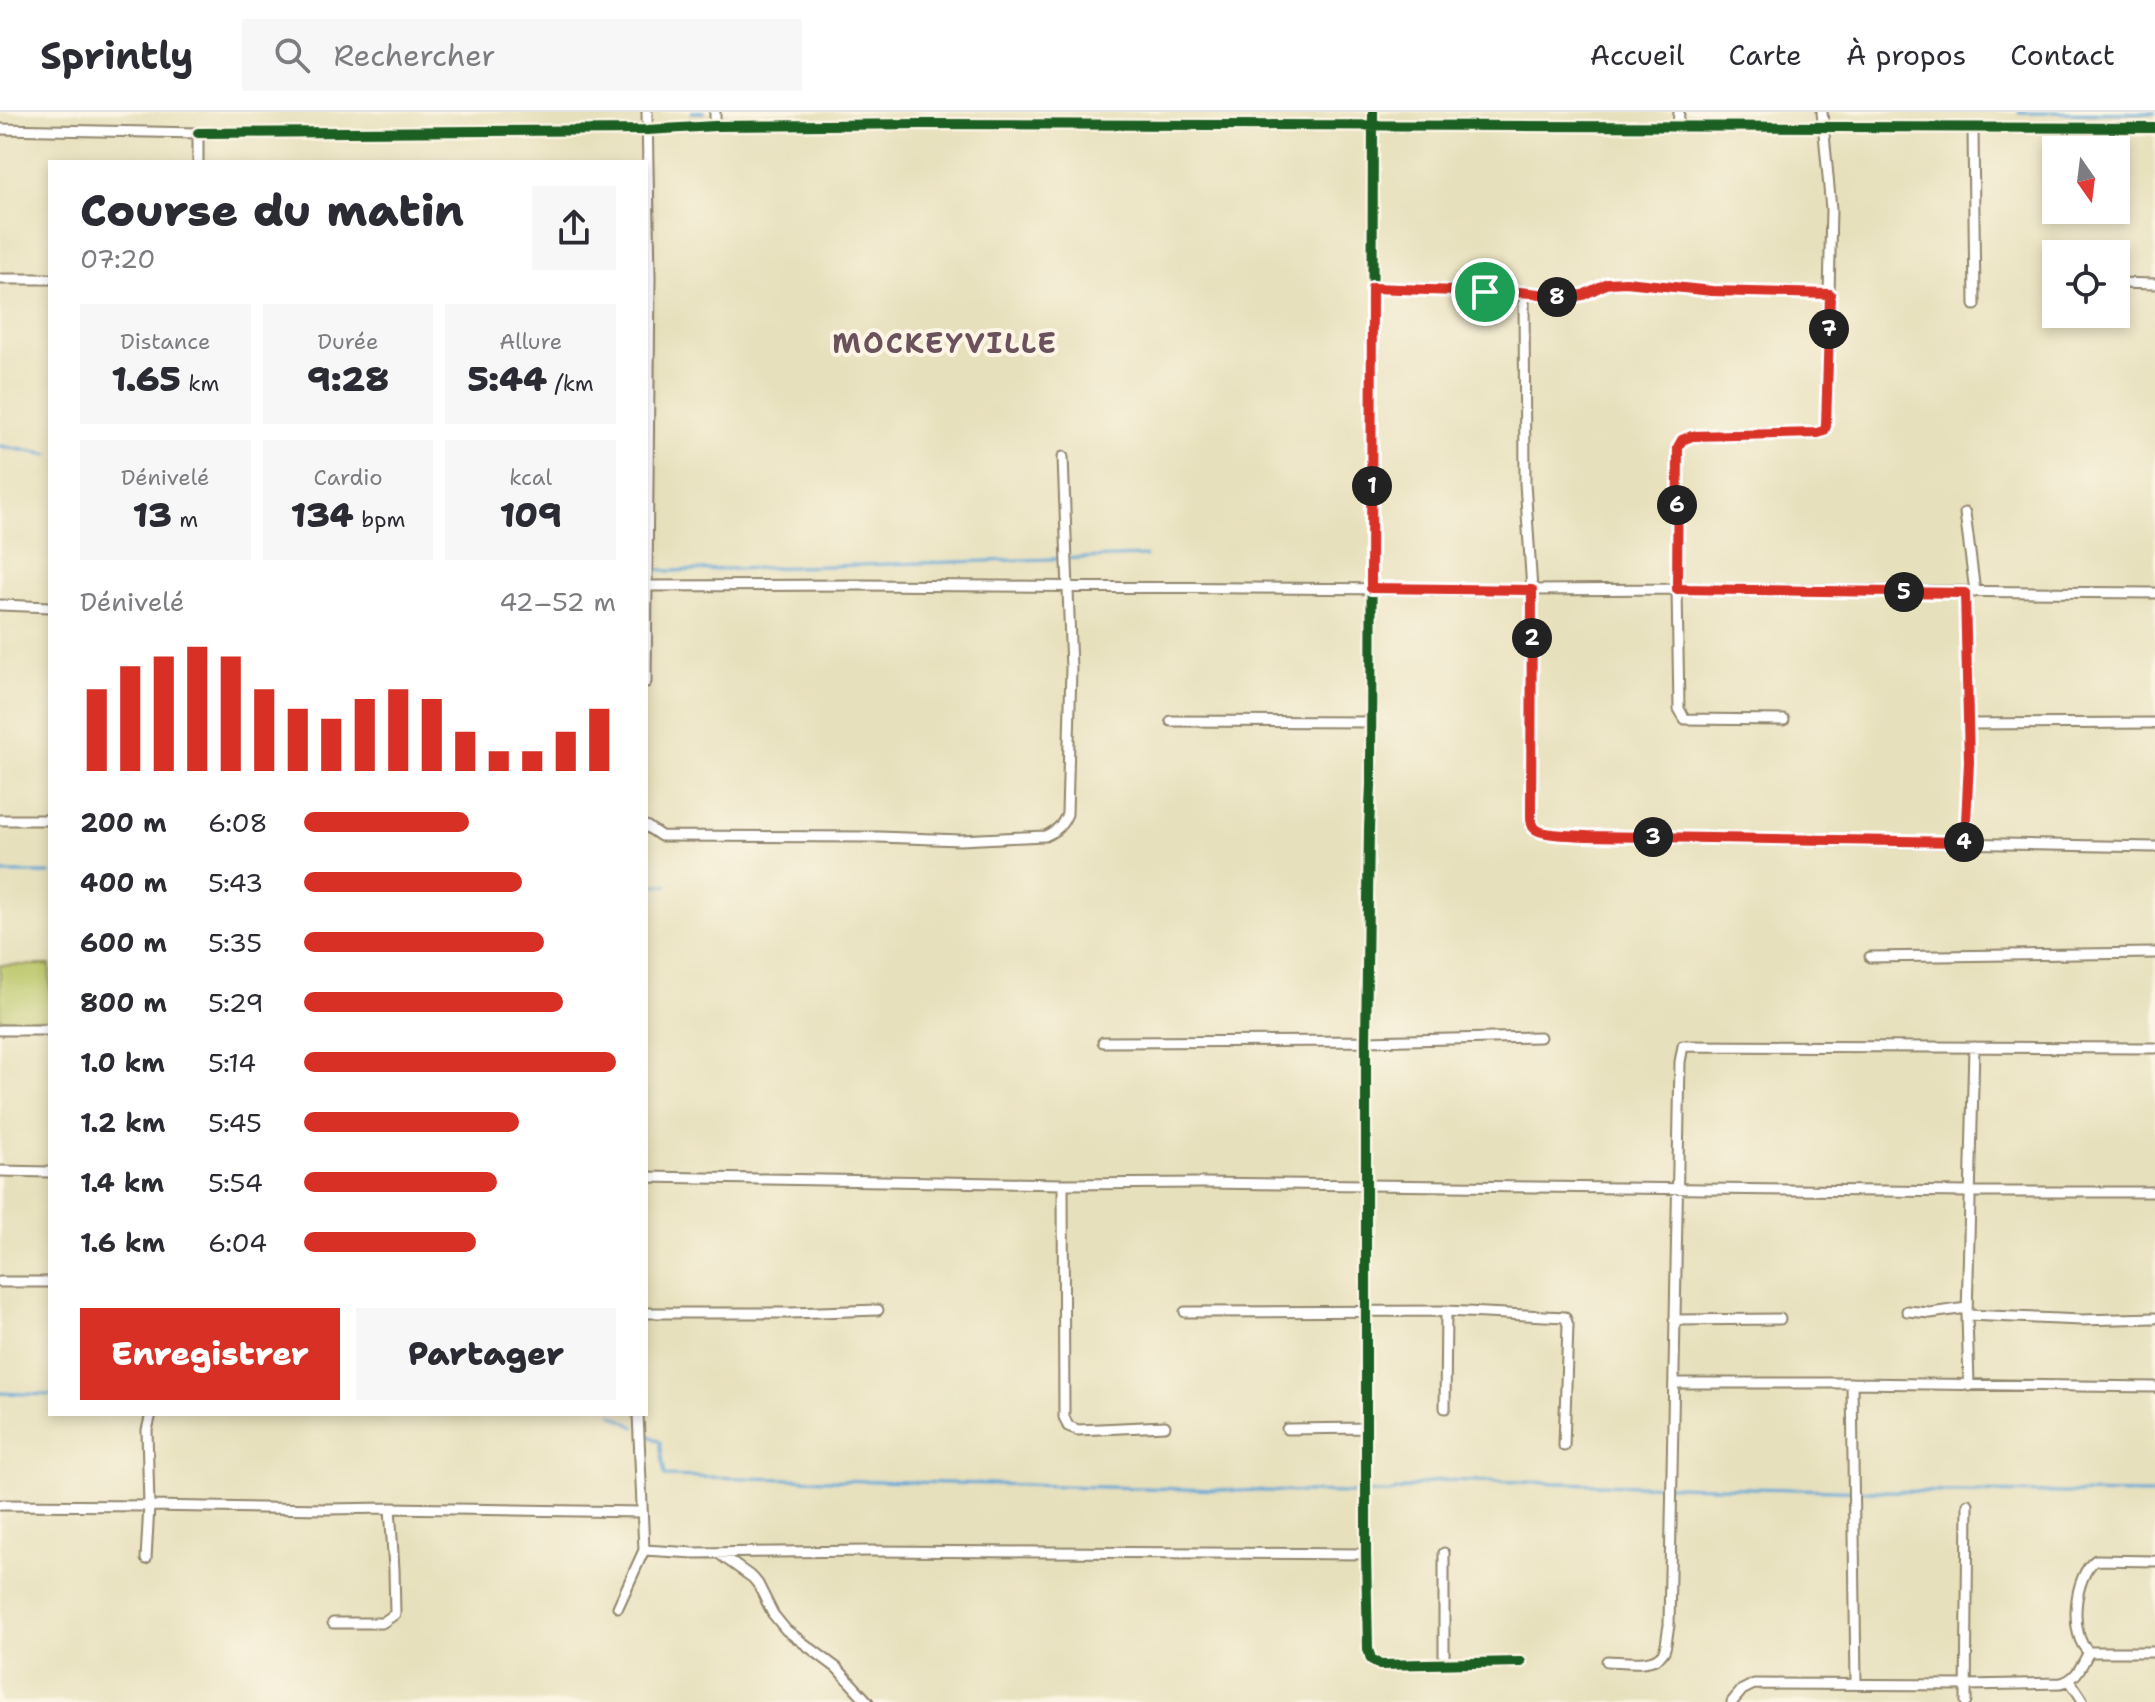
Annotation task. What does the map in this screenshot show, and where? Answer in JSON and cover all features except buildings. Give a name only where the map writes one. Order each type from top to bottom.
[{"type":"street","points":[[647,112],[647,160]]},
{"type":"street","points":[[715,112],[715,126]]},
{"type":"street","points":[[920,112],[921,124]]},
{"type":"street","points":[[1212,112],[1212,126]]},
{"type":"street","points":[[1373,112],[1371,785],[1366,1041],[1367,1634],[1371,1659],[1380,1665],[1521,1662]]},
{"type":"street","points":[[1678,126],[1679,112]]},
{"type":"street","points":[[1784,720],[1685,719],[1681,715],[1677,589],[1678,447],[1682,440],[1692,436],[1824,431],[1831,209],[1822,112]]},
{"type":"street","points":[[0,129],[198,133],[647,130],[715,126],[921,124],[2155,128]]},
{"type":"street","points":[[1973,128],[1975,305]]},
{"type":"street","points":[[198,133],[198,160]]},
{"type":"street","points":[[648,277],[648,395]]},
{"type":"street","points":[[0,279],[48,279]]},
{"type":"street","points":[[1372,288],[1524,292],[1570,297],[1583,295],[1608,283],[1626,282],[1712,291],[1830,294]]},
{"type":"street","points":[[2130,283],[2155,284]]},
{"type":"street","points":[[1524,292],[1525,483],[1532,590],[1531,816],[1535,829],[1543,833],[1587,836],[2155,847]]},
{"type":"street","points":[[648,827],[661,836],[960,840],[1045,836],[1056,831],[1067,814],[1071,669],[1063,457]]},
{"type":"street","points":[[1965,513],[1970,592],[1965,842]]},
{"type":"street","points":[[648,586],[2155,593]]},
{"type":"street","points":[[0,605],[48,607]]},
{"type":"street","points":[[1171,721],[1370,722]]},
{"type":"street","points":[[1968,724],[2155,723]]},
{"type":"street","points":[[0,820],[48,820]]},
{"type":"street","points":[[1870,957],[2155,953]]},
{"type":"street","points":[[0,1030],[48,1030]]},
{"type":"street","points":[[1103,1042],[1540,1037]]},
{"type":"street","points":[[1607,1661],[1644,1662],[1657,1658],[1664,1651],[1669,1626],[1680,1062],[1683,1046],[2155,1048]]},
{"type":"street","points":[[1969,1386],[1967,1312],[1974,1047]]},
{"type":"street","points":[[0,1171],[48,1172]]},
{"type":"street","points":[[648,1177],[1063,1184],[2155,1192]]},
{"type":"street","points":[[1063,1184],[1064,1417],[1068,1426],[1078,1430],[1165,1426]]},
{"type":"street","points":[[0,1282],[48,1282]]},
{"type":"street","points":[[648,1313],[878,1310]]},
{"type":"street","points":[[1445,1408],[1446,1311]]},
{"type":"street","points":[[1185,1312],[1446,1311],[1565,1317],[1568,1325],[1564,1446]]},
{"type":"street","points":[[1907,1311],[2081,1320],[2155,1318]]},
{"type":"street","points":[[1674,1320],[1780,1319]]},
{"type":"street","points":[[1674,1383],[2155,1387]]},
{"type":"street","points":[[1852,1383],[1856,1683]]},
{"type":"street","points":[[146,1559],[149,1506],[147,1430],[150,1416]]},
{"type":"street","points":[[618,1607],[644,1550],[638,1416]]},
{"type":"street","points":[[1287,1429],[1366,1428]]},
{"type":"street","points":[[1966,1702],[1968,1504]]},
{"type":"street","points":[[0,1505],[641,1512]]},
{"type":"street","points":[[333,1623],[382,1623],[395,1614],[390,1508]]},
{"type":"street","points":[[644,1550],[718,1553],[1366,1554]]},
{"type":"street","points":[[718,1553],[753,1578],[773,1614],[786,1630],[837,1668],[868,1702]]},
{"type":"street","points":[[1444,1553],[1444,1664]]},
{"type":"street","points":[[2155,1561],[2096,1560],[2089,1565],[2079,1590],[2076,1613],[2078,1639],[2089,1652],[2155,1652]]},
{"type":"street","points":[[1732,1702],[1742,1690],[1754,1684],[2061,1683],[2070,1681],[2076,1675],[2089,1652]]},
{"type":"street","points":[[2070,1681],[2082,1702]]},
{"type":"green space","points":[[0,965],[48,965],[48,1019],[0,1019]]},
{"type":"waterway","points":[[692,112],[704,112]]},
{"type":"waterway","points":[[2019,112],[2155,113]]},
{"type":"waterway","points":[[0,446],[48,455]]},
{"type":"waterway","points":[[651,568],[669,571],[1146,556]]},
{"type":"waterway","points":[[0,873],[48,873]]},
{"type":"waterway","points":[[648,885],[667,885]]},
{"type":"waterway","points":[[0,1393],[48,1395]]},
{"type":"waterway","points":[[616,1416],[635,1427]]},
{"type":"waterway","points":[[642,1431],[660,1442],[665,1476],[1347,1493],[1389,1493],[1439,1480],[1873,1491],[2155,1494]]},
{"type":"cycle path","points":[[1373,112],[1371,785],[1366,1041],[1368,1649],[1371,1659],[1380,1665],[1521,1662]]},
{"type":"cycle path","points":[[198,133],[647,130],[715,126],[921,124],[2155,128]]},
{"type":"district","name":"MOCKEYVILLE","points":[[945,343]]},
{"type":"route","points":[[1626,282],[1712,291],[1830,294],[1824,431],[1692,436],[1682,440],[1678,447],[1677,589],[1965,593],[1969,762],[1965,842],[1587,836],[1543,833],[1535,829],[1531,816],[1532,590],[1371,588],[1372,288],[1485,292],[1509,291],[1570,297],[1583,295],[1608,283],[1626,282]]}]
